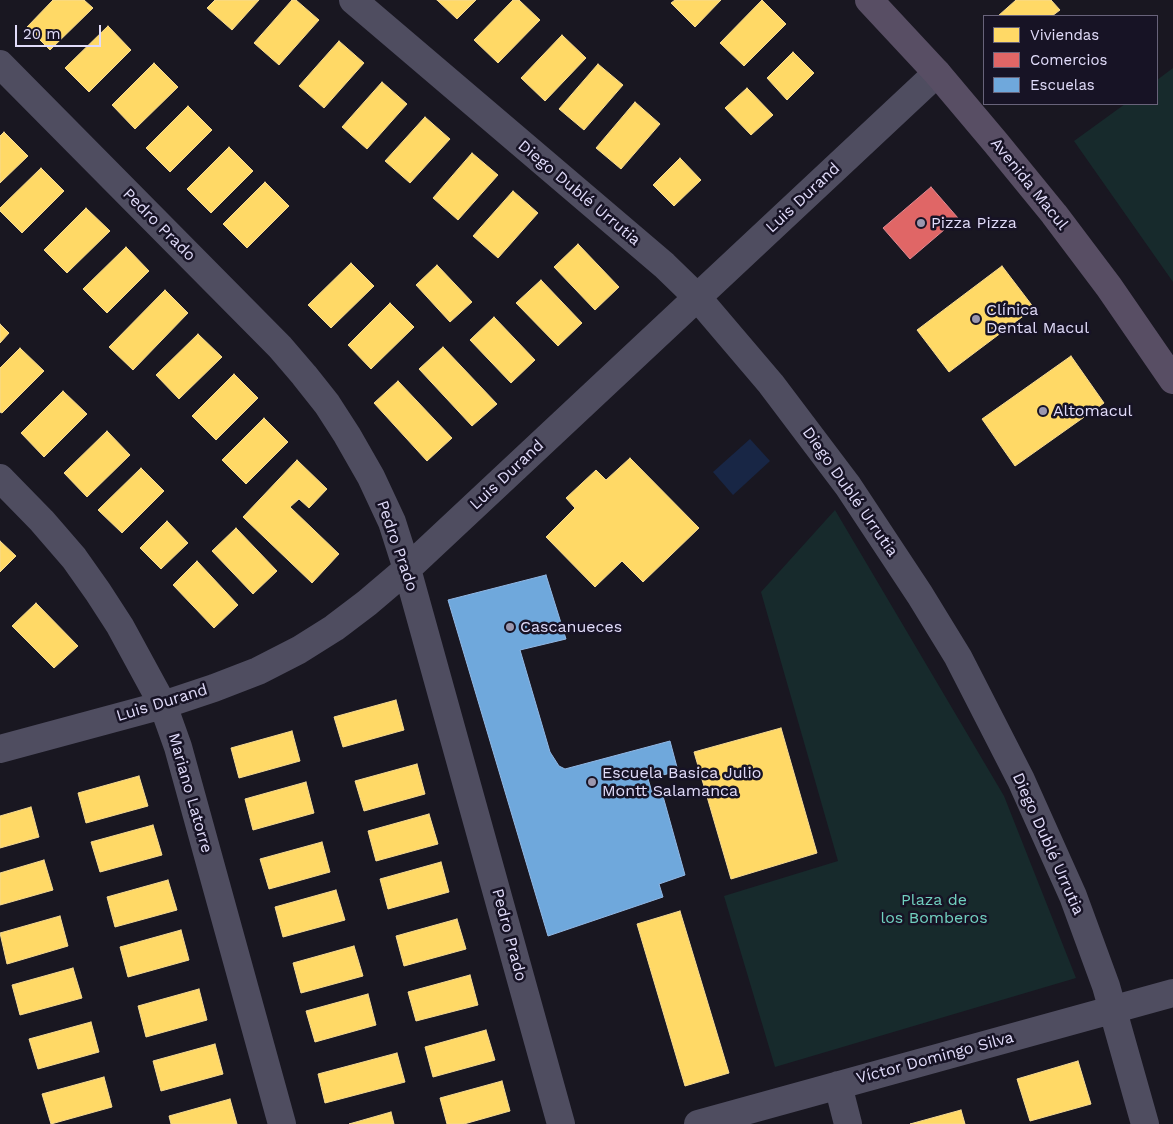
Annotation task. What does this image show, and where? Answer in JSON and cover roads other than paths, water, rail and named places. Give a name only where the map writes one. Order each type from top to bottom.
[{"type":"main road","name":"Avenida Macul","points":[[869,0],[936,73],[1054,214],[1109,287],[1173,380]]},
{"type":"street","name":"Diego Dublé Urrutia","points":[[353,0],[664,265],[697,297],[771,384],[848,486],[920,595],[958,657],[1048,837],[1073,896],[1113,1009],[1145,1124]]},
{"type":"street","name":"Pedro Prado","points":[[0,64],[280,347],[304,374],[347,435],[371,477],[392,522],[407,569],[561,1124]]},
{"type":"street","name":"Luis Durand","points":[[0,749],[214,688],[258,671],[299,650],[354,613],[407,569],[936,73]]},
{"type":"street","name":"Mariano Latorre","points":[[0,478],[42,521],[74,558],[120,626],[163,704],[178,747],[282,1124]]},
{"type":"street","name":"Víctor Domingo Silva","points":[[698,1124],[1173,992]]},
{"type":"street","points":[[838,1085],[848,1124]]},
{"type":"water","points":[[750,439],[770,461],[733,495],[713,472]]},
{"type":"place","name":"Pizza Pizza","points":[[921,223]]},
{"type":"place","name":"Clínica Dental Macul","points":[[976,319]]},
{"type":"place","name":"Altomacul","points":[[1043,411]]},
{"type":"place","name":"Cascanueces","points":[[510,627]]},
{"type":"place","name":"Escuela Basica Julio Montt Salamanca","points":[[592,782]]},
{"type":"park label","name":"Plaza de los Bomberos","points":[[934,909]]}]
